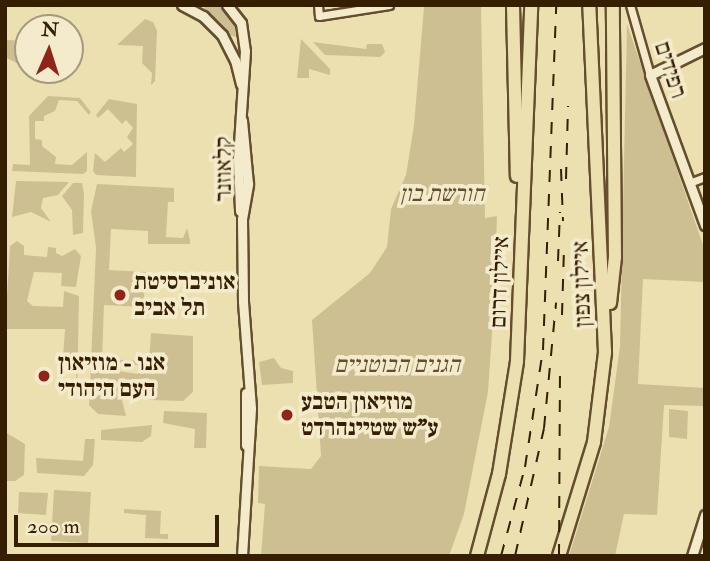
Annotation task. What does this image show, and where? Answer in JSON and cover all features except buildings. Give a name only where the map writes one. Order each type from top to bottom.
[{"type":"highway","points":[[513,5],[522,310]]},
{"type":"highway","name":"איילון דרום","points":[[477,556],[506,435],[522,310],[531,5]]},
{"type":"highway","name":"איילון צפון","points":[[559,556],[597,425],[607,316],[589,5]]},
{"type":"highway","points":[[607,316],[615,257],[613,5]]},
{"type":"street","name":"קלאוזנר","points":[[182,5],[203,16],[222,36],[235,60],[243,93]]},
{"type":"street","points":[[202,5],[203,16]]},
{"type":"street","points":[[318,5],[319,16],[389,5]]},
{"type":"street","name":"רפידים","points":[[630,5],[650,75],[705,225]]},
{"type":"street","name":"קלאוזנר","points":[[231,6],[244,40],[242,120],[248,184],[242,219],[246,388],[243,422],[247,454],[242,556]]},
{"type":"street","points":[[222,36],[244,40]]},
{"type":"street","points":[[650,75],[705,48]]},
{"type":"street","points":[[689,183],[705,177]]},
{"type":"street","points":[[691,556],[705,515]]},
{"type":"green space","points":[[205,5],[224,5],[240,24],[237,37],[226,34],[204,13]]},
{"type":"green space","points":[[481,5],[485,218],[497,216],[494,303],[488,392],[464,514],[449,556],[261,556],[265,504],[258,503],[259,466],[311,469],[321,456],[312,320],[370,273],[387,247],[391,209],[406,175],[414,125],[424,7]]},
{"type":"green space","points":[[145,19],[153,22],[157,31],[155,81],[151,85],[152,73],[142,63],[143,46],[117,45]]},
{"type":"green space","points":[[627,24],[705,251],[705,282],[643,279],[638,384],[705,388],[705,406],[664,405],[657,515],[624,514],[615,556],[569,556],[609,427],[620,346]]},
{"type":"green space","points":[[301,39],[330,69],[330,75],[309,69],[309,78],[297,78]]},
{"type":"green space","points":[[6,40],[14,40],[14,62],[5,57]]},
{"type":"green space","points":[[313,42],[366,49],[367,44],[382,44],[385,52],[380,57],[325,55]]},
{"type":"green space","points":[[48,96],[80,98],[91,112],[89,115],[77,101],[59,100],[55,111],[44,116],[44,121],[35,121],[35,139],[42,140],[42,146],[56,157],[55,164],[72,165],[87,152],[87,171],[83,174],[12,171],[13,164],[30,165],[29,116]]},
{"type":"green space","points":[[109,99],[137,104],[136,177],[96,175],[93,171],[95,153],[105,162],[121,148],[124,152],[133,144],[127,137],[133,128],[126,120],[122,124],[108,109],[98,118],[96,115]]},
{"type":"green space","points":[[16,181],[69,182],[58,195],[43,198],[41,208],[51,222],[31,212],[12,217]]},
{"type":"green space","points":[[73,183],[82,183],[84,194],[83,233],[73,235],[72,210],[62,196]]},
{"type":"green space","points":[[97,184],[174,188],[174,202],[168,202],[166,237],[183,238],[187,228],[190,240],[190,244],[148,244],[148,231],[111,229],[109,270],[146,272],[143,307],[104,305],[102,359],[149,361],[151,333],[193,336],[193,392],[183,401],[150,400],[143,390],[122,400],[126,416],[98,414],[89,405],[91,367],[138,374],[138,365],[91,361],[96,248],[91,211]]},
{"type":"green space","points":[[17,241],[24,246],[24,255],[47,257],[48,247],[56,248],[56,253],[62,256],[75,249],[81,256],[76,287],[61,286],[62,273],[34,272],[27,301],[33,306],[63,307],[64,291],[79,296],[77,404],[76,366],[72,358],[63,357],[65,329],[5,329],[10,246]]},
{"type":"green space","points":[[274,358],[281,368],[293,371],[293,383],[262,385],[259,362]]},
{"type":"green space","points":[[669,409],[688,411],[687,439],[669,437]]},
{"type":"green space","points":[[164,411],[207,413],[206,448],[194,448],[195,429],[163,423]]},
{"type":"green space","points":[[152,425],[151,436],[142,442],[101,440],[101,430]]},
{"type":"green space","points":[[5,432],[25,444],[24,475],[15,481],[5,481]]},
{"type":"green space","points":[[85,439],[95,439],[93,465],[84,476],[37,473],[36,458],[83,461]]},
{"type":"green space","points":[[54,490],[91,492],[88,543],[51,541]]},
{"type":"green space","points":[[19,492],[48,493],[46,515],[18,513]]},
{"type":"green space","points":[[124,509],[161,511],[160,534],[168,534],[168,539],[145,538],[146,515],[124,513]]},
{"type":"railway","points":[[501,556],[525,467],[543,350],[556,5]]},
{"type":"railway","points":[[566,179],[568,106]]},
{"type":"railway","points":[[561,169],[563,221]]},
{"type":"railway","points":[[558,261],[560,212]]},
{"type":"railway","points":[[562,315],[564,249]]},
{"type":"railway","points":[[515,556],[544,428],[556,303]]},
{"type":"railway","points":[[559,556],[560,368]]},
{"type":"place","name":"אוניברסיטת תל אביב","points":[[120,295]]},
{"type":"place","name":"אנו - מוזיאון העם היהודי","points":[[44,376]]},
{"type":"place","name":"מוזיאון הטבע ע\"ש שטיינהרדט","points":[[287,415]]},
{"type":"park label","name":"חורשת בון","points":[[442,194]]},
{"type":"park label","name":"הגנים הבוטניים","points":[[397,365]]}]
